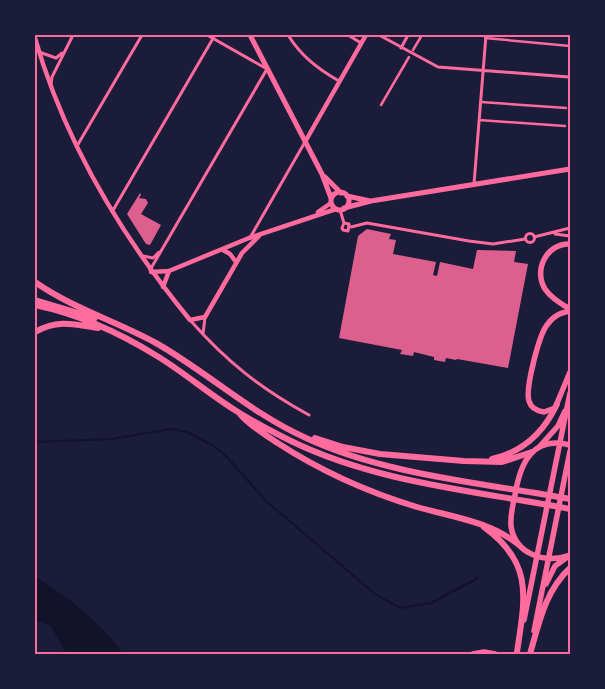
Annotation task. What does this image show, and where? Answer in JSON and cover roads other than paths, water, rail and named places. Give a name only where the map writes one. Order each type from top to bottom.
[{"type":"highway","points":[[35,282],[57,296],[129,330],[183,360],[236,397],[316,443],[369,461],[570,499]]},
{"type":"highway","points":[[35,300],[129,330]]},
{"type":"highway","points":[[35,305],[91,322],[158,356],[239,413],[291,441],[342,462],[403,478],[570,509]]},
{"type":"highway","points":[[35,332],[47,326],[67,322],[104,330]]},
{"type":"highway","points":[[482,462],[508,454],[530,442],[546,426],[557,404]]},
{"type":"highway","points":[[239,413],[246,421],[284,447],[343,479],[405,503],[479,523],[501,531],[519,544]]},
{"type":"highway","points":[[285,426],[330,443],[380,454],[482,462],[509,461],[535,450]]},
{"type":"highway","points":[[479,523],[509,548],[522,575],[524,600],[517,653]]},
{"type":"highway","points":[[530,654],[547,599],[556,583],[570,568]]},
{"type":"main road","points":[[250,35],[322,174],[331,201],[340,209]]},
{"type":"main road","points":[[340,209],[371,201],[570,169]]},
{"type":"main road","points":[[322,174],[346,196],[371,201]]},
{"type":"main road","points":[[331,201],[335,194],[341,193]]},
{"type":"main road","points":[[340,209],[348,202],[346,196]]},
{"type":"main road","points":[[570,244],[560,244],[552,249],[543,260],[540,272],[541,281],[548,293],[570,310],[556,316],[545,328],[529,386],[530,403],[535,410],[547,412],[557,404],[570,372]]},
{"type":"main road","points":[[517,653],[570,393]]},
{"type":"main road","points":[[569,402],[558,426],[535,450],[520,471],[512,511],[512,531],[519,544],[537,557],[548,559],[569,555]]},
{"type":"main road","points":[[535,450],[561,443],[570,445]]},
{"type":"main road","points":[[530,654],[570,452]]},
{"type":"main road","points":[[540,600],[552,571],[569,555]]},
{"type":"main road","points":[[473,654],[492,653]]},
{"type":"street","points":[[50,86],[52,77],[73,35]]},
{"type":"street","points":[[77,147],[142,35]]},
{"type":"street","points":[[151,271],[161,250],[268,68],[214,37],[207,35]]},
{"type":"street","points":[[288,35],[297,50],[311,63],[339,81]]},
{"type":"street","points":[[348,35],[361,43]]},
{"type":"street","points":[[249,238],[260,223],[366,35]]},
{"type":"street","points":[[379,35],[438,67],[569,77]]},
{"type":"street","points":[[401,48],[408,35]]},
{"type":"street","points":[[413,50],[422,35]]},
{"type":"street","points":[[112,213],[214,37]]},
{"type":"street","points":[[474,185],[486,37],[570,46]]},
{"type":"street","points":[[35,38],[50,86],[77,147],[112,213],[139,255],[190,320],[226,360],[256,384],[309,416]]},
{"type":"street","points":[[39,52],[56,58],[63,53]]},
{"type":"street","points":[[381,105],[409,57]]},
{"type":"street","points":[[480,102],[566,108]]},
{"type":"street","points":[[479,120],[565,126]]},
{"type":"street","points":[[313,216],[331,201]]},
{"type":"street","points":[[151,271],[169,271],[249,238],[313,216],[340,209],[344,223],[343,230],[348,231],[351,227],[368,223],[493,244],[525,239],[529,234],[534,237],[570,228]]},
{"type":"street","points":[[260,223],[267,233]]},
{"type":"street","points":[[344,223],[349,224],[351,227]]},
{"type":"street","points":[[552,234],[570,236]]},
{"type":"street","points":[[203,335],[205,317],[236,262],[259,236]]},
{"type":"street","points":[[525,239],[531,243],[534,237]]},
{"type":"street","points":[[139,255],[153,258],[161,250]]},
{"type":"street","points":[[222,250],[230,254],[236,262]]},
{"type":"street","points":[[163,287],[169,271]]},
{"type":"street","points":[[190,320],[205,317]]},
{"type":"waterway","points":[[35,442],[112,439],[171,429],[187,432],[214,446],[225,455],[265,500],[375,594],[400,608],[431,603],[478,578]]}]
